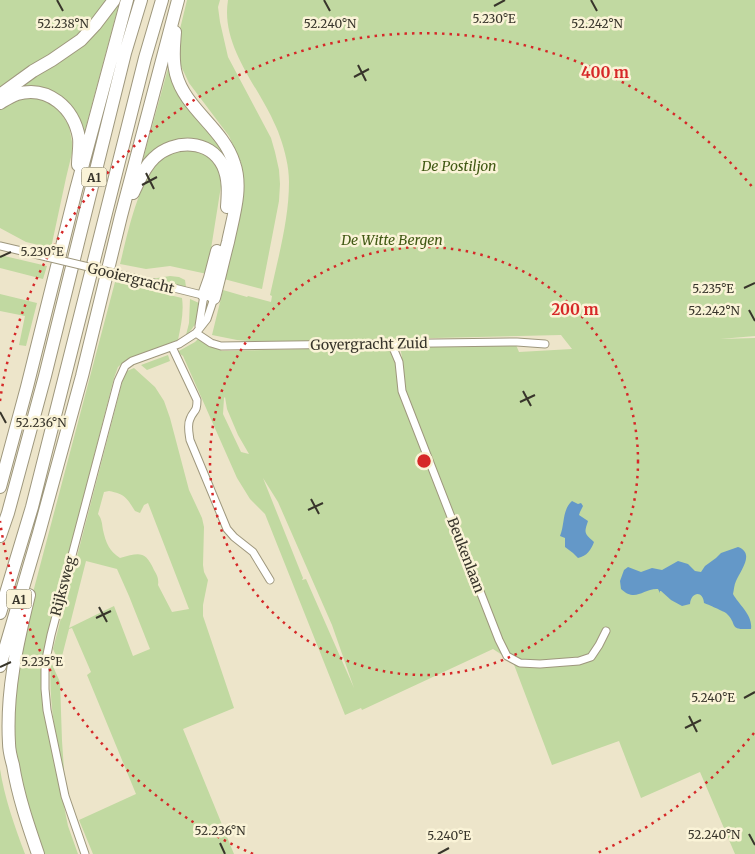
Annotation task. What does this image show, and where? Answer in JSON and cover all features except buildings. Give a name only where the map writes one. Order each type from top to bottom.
[{"type":"highway","points":[[0,95],[81,40],[114,0]]},
{"type":"highway","name":"A1","points":[[0,487],[127,0]]},
{"type":"highway","name":"A1","points":[[0,536],[45,376],[141,0]]},
{"type":"highway","name":"A1","points":[[0,613],[32,507],[136,95],[162,0]]},
{"type":"highway","name":"A1","points":[[0,666],[82,376],[121,216],[178,0]]},
{"type":"highway","name":"A1","points":[[178,0],[174,58],[178,79],[187,98],[228,149],[235,164],[238,186],[232,225],[209,296]]},
{"type":"highway","name":"A1","points":[[0,104],[16,94],[36,92],[55,99],[62,104],[72,118],[79,138],[76,190]]},
{"type":"highway","name":"A1","points":[[121,216],[146,167],[164,150],[179,144],[191,144],[215,154],[222,164],[227,177],[228,201],[212,269],[209,296]]},
{"type":"highway","points":[[38,854],[25,818],[15,776],[9,744],[9,701],[17,643],[30,590],[39,533]]},
{"type":"street","name":"Gooiergracht","points":[[0,246],[209,296]]},
{"type":"street","points":[[209,296],[207,318],[197,331],[170,348],[197,400],[197,408],[190,419],[188,428],[190,440],[227,529],[234,538],[252,552],[270,580]]},
{"type":"street","name":"Goyergracht Zuid","points":[[197,331],[211,343],[221,346],[517,342],[545,344]]},
{"type":"street","name":"Beukenlaan","points":[[391,343],[399,362],[402,390],[499,640],[507,656],[520,663],[540,664],[579,660],[591,656],[606,631]]},
{"type":"street","name":"Rijksweg","points":[[85,854],[63,786],[47,710],[45,664],[118,381],[125,366],[170,348]]},
{"type":"green space","points":[[0,0],[109,0],[95,18],[68,43],[0,90]]},
{"type":"green space","points":[[120,0],[81,145],[71,110],[22,90],[19,86]]},
{"type":"green space","points":[[187,0],[220,0],[218,7],[220,22],[228,57],[271,138],[275,152],[279,170],[279,201],[262,289],[224,279],[244,196],[244,179],[241,163],[229,136],[189,83],[180,64],[178,44]]},
{"type":"green space","points":[[228,0],[755,0],[755,336],[720,339],[755,338],[755,854],[735,854],[700,772],[641,798],[619,741],[552,765],[513,662],[493,649],[362,710],[361,708],[345,715],[265,514],[250,499],[237,478],[183,356],[177,352],[199,338],[222,351],[392,347],[394,357],[402,357],[400,347],[516,345],[519,352],[572,349],[561,335],[261,342],[212,335],[223,290],[271,302],[272,296],[270,295],[289,196],[289,176],[279,134],[240,61],[229,31],[227,16]],"holes":[[[225,397],[227,409],[238,435],[249,454],[241,452],[223,414]],[[263,478],[278,502],[332,625],[354,688],[306,579],[302,580],[303,578]]]},
{"type":"green space","points":[[170,61],[218,141],[227,160],[216,148],[202,140],[187,138],[167,144],[142,163]]},
{"type":"green space","points":[[37,97],[58,108],[69,126],[72,142],[72,153],[51,248],[26,242],[0,228],[0,110],[19,98]]},
{"type":"green space","points":[[193,148],[214,159],[220,174],[221,186],[207,274],[170,266],[146,269],[120,264],[136,205],[149,175],[167,155]]},
{"type":"green space","points":[[0,255],[47,266],[43,279],[0,268]]},
{"type":"green space","points":[[170,276],[185,280],[186,287],[151,279]]},
{"type":"green space","points":[[115,282],[182,298],[182,319],[178,340],[126,360],[118,367],[114,378],[42,658],[43,705],[68,826],[78,854],[40,854],[8,724],[31,600]]},
{"type":"green space","points":[[0,294],[37,303],[26,346],[19,345],[25,316],[0,311]]},
{"type":"green space","points":[[190,299],[199,303],[199,312],[195,325],[186,335],[189,323]]},
{"type":"green space","points":[[168,355],[170,361],[147,370],[141,365]]},
{"type":"green space","points":[[134,368],[155,387],[164,401],[189,490],[202,518],[204,527],[203,565],[208,580],[203,605],[203,616],[234,708],[183,729],[234,854],[93,854],[79,820],[136,794],[87,675],[91,672],[72,628],[69,629],[60,664],[53,649],[123,379],[127,371]],"holes":[[[109,491],[122,495],[135,511],[140,513],[144,505],[148,503],[189,609],[172,612],[158,585],[158,579],[148,559],[137,554],[120,558],[108,546],[98,514],[104,492]],[[86,561],[117,569],[150,649],[133,656],[114,606],[69,628]]]},
{"type":"green space","points":[[51,662],[60,682],[65,784],[52,708]]},
{"type":"green space","points":[[0,769],[10,812],[25,854],[0,854]]},
{"type":"water","points":[[572,501],[578,504],[581,503],[583,506],[579,515],[588,521],[586,533],[594,542],[592,548],[584,556],[578,558],[565,547],[565,538],[560,536],[565,513]]},
{"type":"water","points":[[738,547],[746,553],[746,557],[735,583],[733,594],[748,615],[751,629],[736,628],[726,613],[704,603],[702,596],[699,594],[692,597],[690,604],[682,606],[671,600],[661,591],[660,593],[658,589],[631,595],[621,589],[620,581],[624,570],[628,567],[641,572],[652,568],[662,570],[678,561],[688,564],[695,571],[701,572],[705,566],[721,553]]},
{"type":"park label","name":"De Postiljon","points":[[459,166]]},
{"type":"park label","name":"De Witte Bergen","points":[[392,240]]}]
